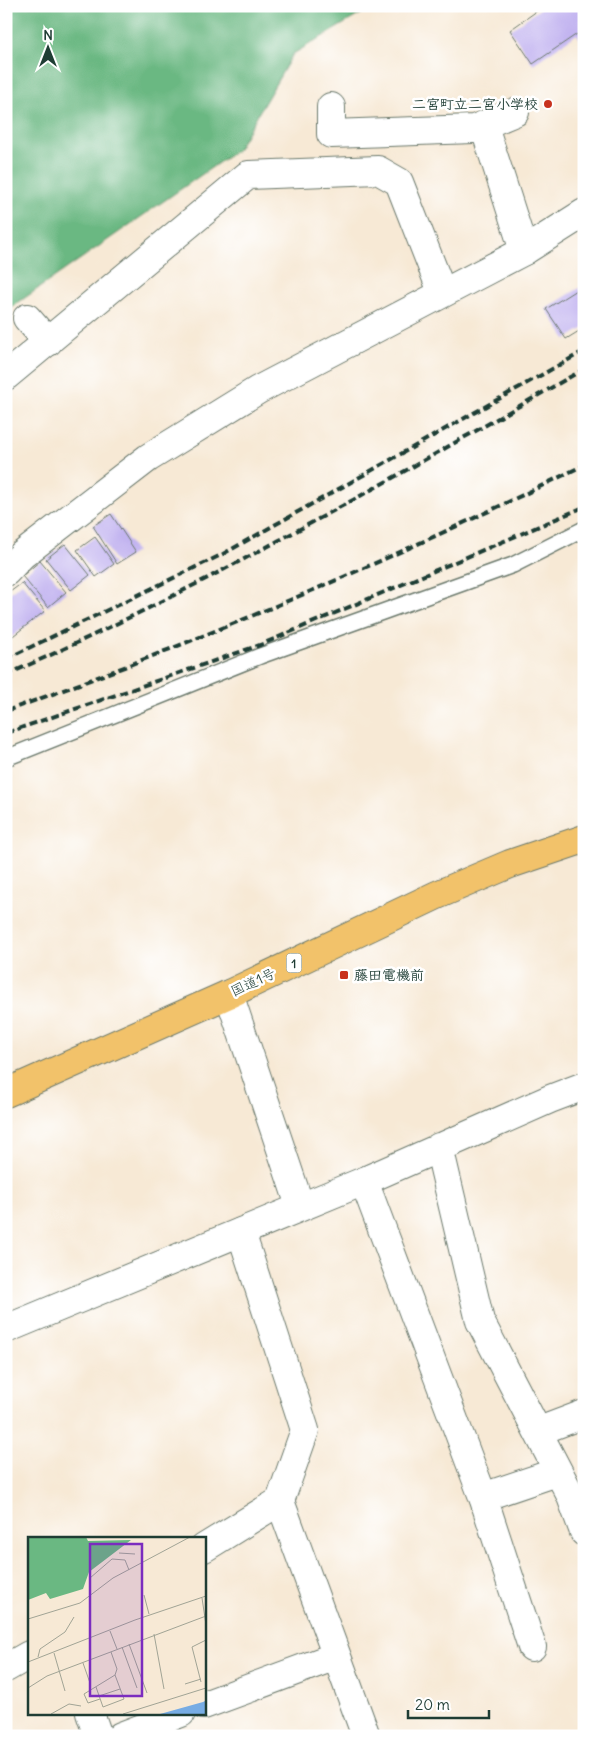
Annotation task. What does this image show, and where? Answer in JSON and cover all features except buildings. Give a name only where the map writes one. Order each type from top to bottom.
[{"type":"highway","name":"国道1号","points":[[6,1093],[229,994],[437,895],[510,864],[584,839]]},
{"type":"street","points":[[331,107],[331,134],[474,129],[515,112]]},
{"type":"street","points":[[484,126],[524,251]]},
{"type":"street","points":[[6,376],[248,176],[378,170],[399,182],[442,292]]},
{"type":"street","points":[[6,572],[22,556],[148,458],[258,390],[442,292],[524,251],[584,213]]},
{"type":"street","points":[[27,318],[48,342]]},
{"type":"street","points":[[229,994],[300,1206]]},
{"type":"street","points":[[6,1329],[242,1232],[584,1086]]},
{"type":"street","points":[[439,1147],[480,1321],[539,1431],[570,1494],[584,1532]]},
{"type":"street","points":[[364,1180],[483,1497],[532,1647]]},
{"type":"street","points":[[205,1547],[280,1501],[305,1430],[242,1232]]},
{"type":"street","points":[[539,1431],[584,1414]]},
{"type":"street","points":[[483,1497],[558,1472]]},
{"type":"street","points":[[280,1501],[366,1736]]},
{"type":"street","points":[[6,1668],[28,1656]]},
{"type":"street","points":[[205,1705],[336,1656]]},
{"type":"street","points":[[90,1714],[98,1736]]},
{"type":"street","points":[[120,1736],[178,1714]]},
{"type":"lane","points":[[6,758],[260,656],[513,565],[584,529]]},
{"type":"green space","points":[[6,6],[374,6],[293,54],[237,150],[6,311]]},
{"type":"railway","points":[[6,659],[223,554],[584,351]]},
{"type":"railway","points":[[6,675],[154,605],[299,530],[584,369]]},
{"type":"railway","points":[[6,711],[153,656],[299,596],[442,533],[584,465]]},
{"type":"railway","points":[[6,733],[260,645],[584,507]]},
{"type":"place","name":"二宮町立二宮小学校","points":[[548,104]]},
{"type":"place","name":"藤田電機前","points":[[344,975]]}]
